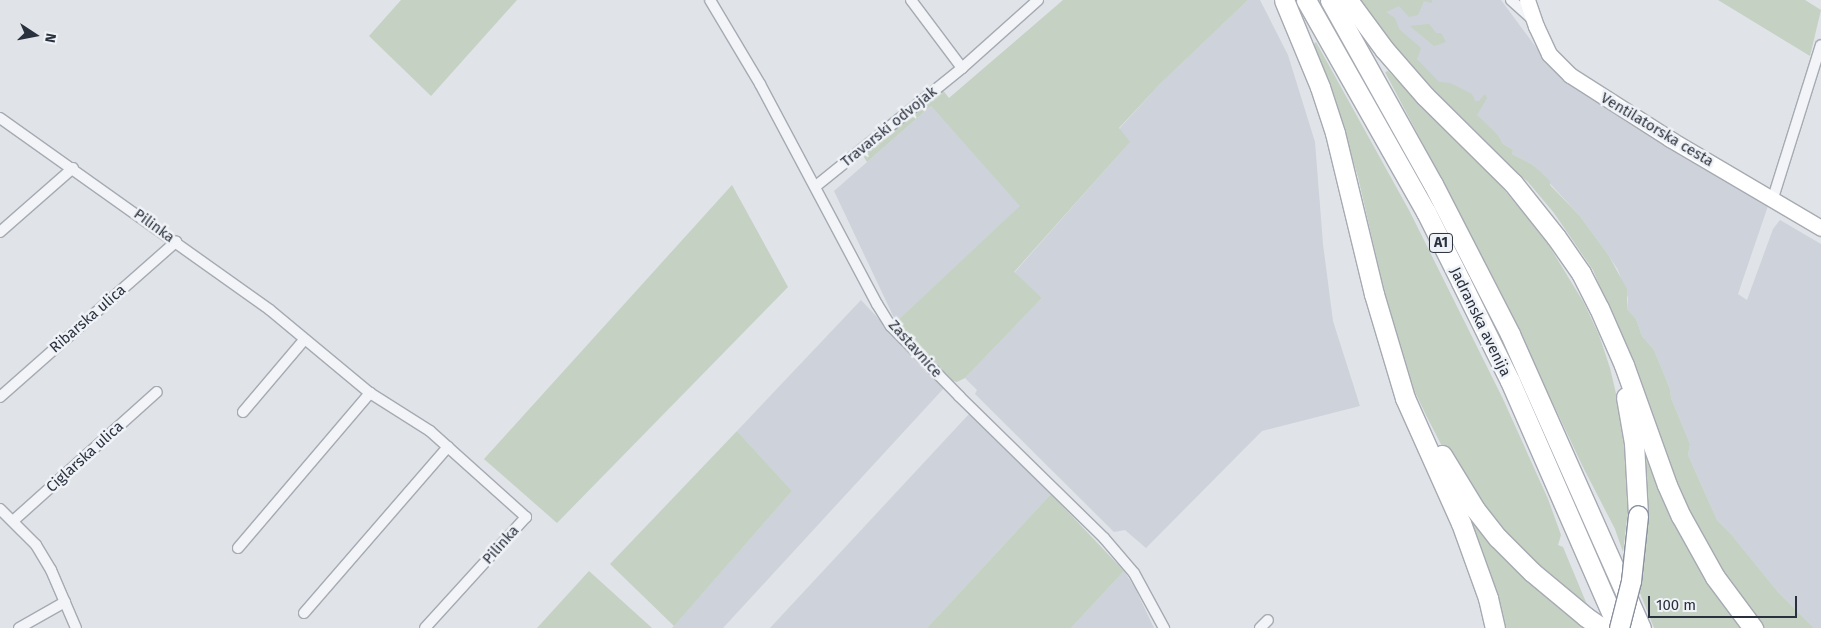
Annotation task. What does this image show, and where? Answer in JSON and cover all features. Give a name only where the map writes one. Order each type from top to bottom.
[{"type":"highway","points":[[1284,0],[1320,87],[1335,133],[1374,294],[1405,398],[1475,560],[1495,628]]},
{"type":"highway","name":"Jadranska avenija","points":[[1306,0],[1426,212],[1510,381],[1618,628]]},
{"type":"highway","name":"Jadranska avenija","points":[[1330,0],[1447,210],[1510,334],[1641,628]]},
{"type":"highway","points":[[1348,0],[1384,49],[1425,96],[1513,183],[1556,237],[1581,273],[1624,365],[1667,485],[1681,516],[1716,577],[1754,628]]},
{"type":"highway","points":[[1599,308],[1621,374],[1634,443],[1638,515],[1631,581],[1618,628]]},
{"type":"highway","points":[[1399,375],[1452,473],[1475,509],[1498,538],[1532,572],[1602,628]]},
{"type":"highway","points":[[1576,480],[1600,513],[1649,628]]},
{"type":"highway","points":[[1559,494],[1569,542],[1602,628]]},
{"type":"main road","name":"Ventilatorska cesta","points":[[1527,0],[1549,54],[1570,75],[1670,139],[1821,228]]},
{"type":"street","name":"Zastavnice","points":[[710,0],[760,84],[873,296],[891,326],[958,396],[1104,538],[1134,574],[1164,628]]},
{"type":"street","points":[[911,0],[962,68]]},
{"type":"street","name":"Travarski odvojak","points":[[816,186],[962,68],[1038,0]]},
{"type":"street","points":[[1512,0],[1534,20]]},
{"type":"street","points":[[1773,198],[1819,60],[1821,45]]},
{"type":"street","name":"Pilinka","points":[[0,118],[74,168],[270,310],[370,393],[414,419],[526,517],[425,628]]},
{"type":"street","points":[[0,232],[74,168]]},
{"type":"street","name":"Ribarska ulica","points":[[0,397],[176,242]]},
{"type":"street","points":[[243,412],[304,340]]},
{"type":"street","name":"Ciglarska ulica","points":[[13,521],[156,392]]},
{"type":"street","points":[[238,548],[370,393]]},
{"type":"street","points":[[304,614],[448,447]]},
{"type":"street","points":[[0,509],[36,546],[51,570],[76,628]]},
{"type":"street","points":[[20,628],[65,602]]},
{"type":"street","points":[[1260,628],[1268,620]]},
{"type":"shaded area","points":[[1248,0],[1260,0],[1288,55],[1315,142],[1323,244],[1333,321],[1360,406],[1262,431],[1146,548],[1125,530],[1114,532],[975,394],[977,390],[965,378],[1042,298],[1014,273],[1129,143],[1119,129],[1160,84]]},
{"type":"shaded area","points":[[1370,0],[1501,0],[1553,70],[1769,203],[1738,294],[1747,300],[1773,229],[1780,220],[1821,244],[1821,628],[1814,628],[1778,592],[1730,533],[1717,520],[1688,455],[1690,444],[1671,398],[1670,389],[1654,350],[1642,336],[1636,319],[1627,309],[1628,298],[1618,270],[1609,256],[1579,215],[1533,165],[1512,154],[1513,150],[1503,144],[1498,135],[1429,74]]},
{"type":"shaded area","points":[[931,106],[1021,206],[896,322],[834,191]]},
{"type":"shaded area","points":[[861,300],[944,388],[723,628],[672,628],[792,491],[737,431]]},
{"type":"shaded area","points":[[969,414],[1051,494],[927,628],[770,628]]},
{"type":"shaded area","points":[[1124,571],[1135,588],[1154,628],[1071,628]]},
{"type":"green space","points":[[401,0],[517,0],[431,96],[369,36]]},
{"type":"green space","points":[[1063,0],[1248,0],[1160,84],[1119,128],[1130,142],[1014,272],[1042,298],[965,378],[957,382],[953,381],[896,322],[1020,206],[931,106],[867,162],[862,154],[942,89],[949,98]]},
{"type":"green space","points":[[1315,0],[1321,0],[1404,148],[1478,291],[1562,471],[1558,474]]},
{"type":"green space","points":[[1355,0],[1432,0],[1432,3],[1424,1],[1418,15],[1409,17],[1399,6],[1386,12],[1395,18],[1399,29],[1421,48],[1417,59],[1439,82],[1450,83],[1472,94],[1475,101],[1479,101],[1485,94],[1487,98],[1477,115],[1498,135],[1503,144],[1513,150],[1512,154],[1533,165],[1550,181],[1550,185],[1579,215],[1609,256],[1627,289],[1627,309],[1636,319],[1642,336],[1654,350],[1670,389],[1671,398],[1690,444],[1688,455],[1717,520],[1730,533],[1778,592],[1814,628],[1762,628],[1708,550],[1669,472],[1628,352],[1593,270],[1554,213],[1528,182],[1439,102]]},
{"type":"green space","points":[[1718,0],[1805,0],[1821,10],[1810,56]]},
{"type":"green space","points":[[1429,24],[1436,33],[1441,33],[1446,42],[1434,46],[1410,26]]},
{"type":"green space","points":[[1316,42],[1410,212],[1503,399],[1548,499],[1561,535],[1558,545],[1563,547],[1588,607],[1534,561],[1492,520],[1445,452],[1414,390],[1392,326],[1358,177],[1331,89],[1314,44]]},
{"type":"green space","points":[[1388,71],[1500,185],[1548,244],[1584,303],[1599,335],[1610,368],[1626,436],[1630,504],[1623,552],[1615,529],[1583,467],[1494,279],[1385,72]]},
{"type":"green space","points":[[732,185],[788,287],[557,523],[484,459]]},
{"type":"green space","points":[[737,431],[792,491],[674,626],[610,564]]},
{"type":"green space","points":[[1640,439],[1744,628],[1654,628],[1638,588],[1647,511]]},
{"type":"green space","points":[[1455,493],[1522,575],[1587,628],[1501,628]]},
{"type":"green space","points":[[1051,494],[1124,571],[1071,628],[927,628]]},
{"type":"green space","points":[[589,571],[652,628],[537,628]]}]
